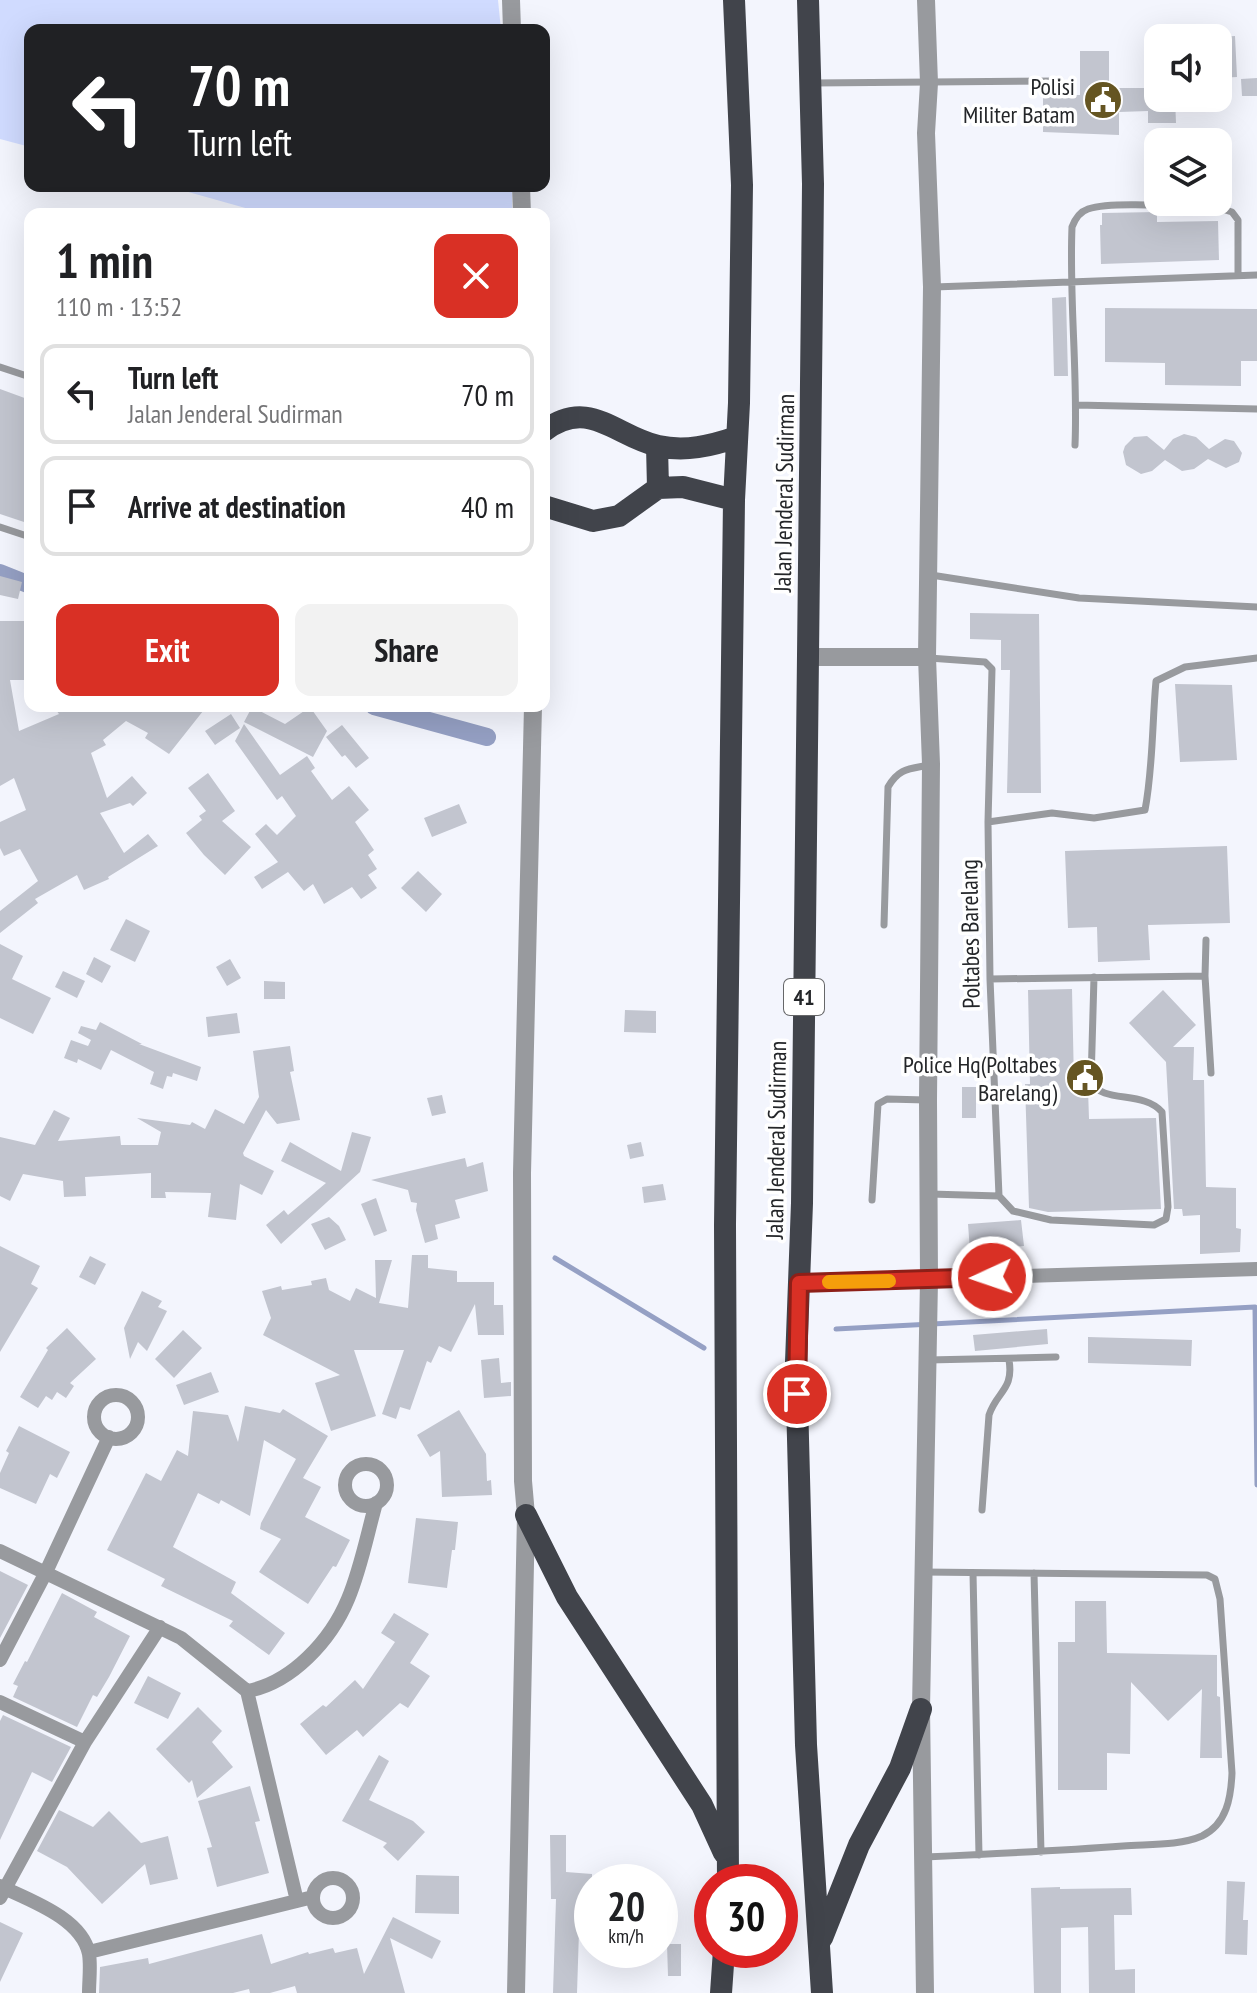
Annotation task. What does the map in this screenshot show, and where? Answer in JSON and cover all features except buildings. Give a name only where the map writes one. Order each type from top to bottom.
[{"type":"highway","name":"Jalan Jenderal Sudirman","points":[[728,1864],[725,1225],[734,500],[742,185],[734,0]]},
{"type":"highway","name":"Jalan Jenderal Sudirman","points":[[808,0],[813,199],[809,657],[796,1362],[806,1745],[822,1993]]},
{"type":"highway","points":[[550,427],[567,417],[580,416],[601,420],[657,446],[695,448],[737,437]]},
{"type":"highway","points":[[657,446],[658,488]]},
{"type":"highway","points":[[550,508],[583,519],[607,519],[619,516],[658,488],[683,487],[734,500]]},
{"type":"highway","points":[[526,1515],[567,1597],[702,1805],[724,1864]]},
{"type":"highway","points":[[819,1946],[854,1856],[900,1768],[921,1709]]},
{"type":"highway","points":[[721,1993],[723,1968]]},
{"type":"street","points":[[511,0],[512,24]]},
{"type":"street","points":[[925,1993],[921,1709],[929,1280],[931,764],[927,657],[932,287],[926,133],[929,83],[926,0]]},
{"type":"street","points":[[809,657],[927,657]]},
{"type":"street","points":[[516,1993],[526,1515],[523,1466],[522,1173],[533,712]]},
{"type":"street","points":[[799,1283],[1257,1269]]},
{"type":"street","points":[[0,1660],[45,1574],[109,1437]]},
{"type":"street","points":[[247,1691],[281,1679],[317,1647],[331,1629],[352,1588],[376,1503]]},
{"type":"street","points":[[0,1551],[160,1627],[203,1653],[247,1691],[297,1901]]},
{"type":"street","points":[[89,1993],[89,1952],[74,1929],[64,1919],[1,1891],[85,1742],[160,1627]]},
{"type":"street","points":[[0,1702],[85,1742]]},
{"type":"street","points":[[89,1952],[313,1897]]},
{"type":"lane","points":[[811,83],[1059,81]]},
{"type":"lane","points":[[1075,445],[1070,282],[1074,219],[1089,208],[1117,206],[1222,209],[1232,212],[1238,220],[1238,275]]},
{"type":"lane","points":[[932,287],[1257,275]]},
{"type":"lane","points":[[0,367],[24,375]]},
{"type":"lane","points":[[1076,405],[1187,405],[1257,409]]},
{"type":"lane","points":[[0,527],[24,535]]},
{"type":"lane","points":[[929,575],[1079,598],[1257,607]]},
{"type":"lane","name":"Poltabes Barelang","points":[[927,657],[985,662],[991,666],[988,822],[990,979],[999,1196]]},
{"type":"lane","points":[[988,822],[1052,813],[1094,818],[1145,810],[1151,777],[1156,681],[1185,667],[1257,658]]},
{"type":"lane","points":[[884,925],[888,787],[895,775],[931,764]]},
{"type":"lane","points":[[1206,940],[1211,1073]]},
{"type":"lane","points":[[990,979],[1167,979],[1205,976]]},
{"type":"lane","points":[[928,1194],[999,1196],[1013,1211],[1051,1220],[1154,1225],[1166,1219],[1168,1207],[1162,1112],[1151,1101],[1100,1091],[1091,1082],[1094,977]]},
{"type":"lane","points":[[872,1200],[878,1104],[887,1099],[928,1100]]},
{"type":"lane","points":[[926,1360],[1056,1357]]},
{"type":"lane","points":[[982,1510],[989,1415],[994,1402],[1008,1386],[1009,1360]]},
{"type":"lane","points":[[923,1572],[1207,1575],[1215,1579],[1220,1599],[1232,1773],[1223,1819],[1204,1835],[1178,1842],[923,1857]]},
{"type":"lane","points":[[973,1573],[979,1855]]},
{"type":"lane","points":[[1034,1573],[1041,1852]]},
{"type":"shaded area","points":[[0,0],[498,0],[500,24],[24,24],[24,145],[0,139]]},
{"type":"shaded area","points":[[188,192],[512,192],[512,208],[246,208]]},
{"type":"waterway","points":[[0,573],[24,583]]},
{"type":"waterway","points":[[396,712],[487,737]]},
{"type":"waterway","points":[[555,1258],[704,1348]]},
{"type":"waterway","points":[[836,1329],[1255,1307],[1257,1485]]},
{"type":"slow traffic","points":[[829,1282],[889,1281]]},
{"type":"place","name":"Polisi Militer Batam","points":[[1103,100]]},
{"type":"place","name":"Police Hq(Poltabes Barelang)","points":[[1085,1078]]},
{"type":"route","points":[[797,1394],[799,1283],[992,1277]]}]
